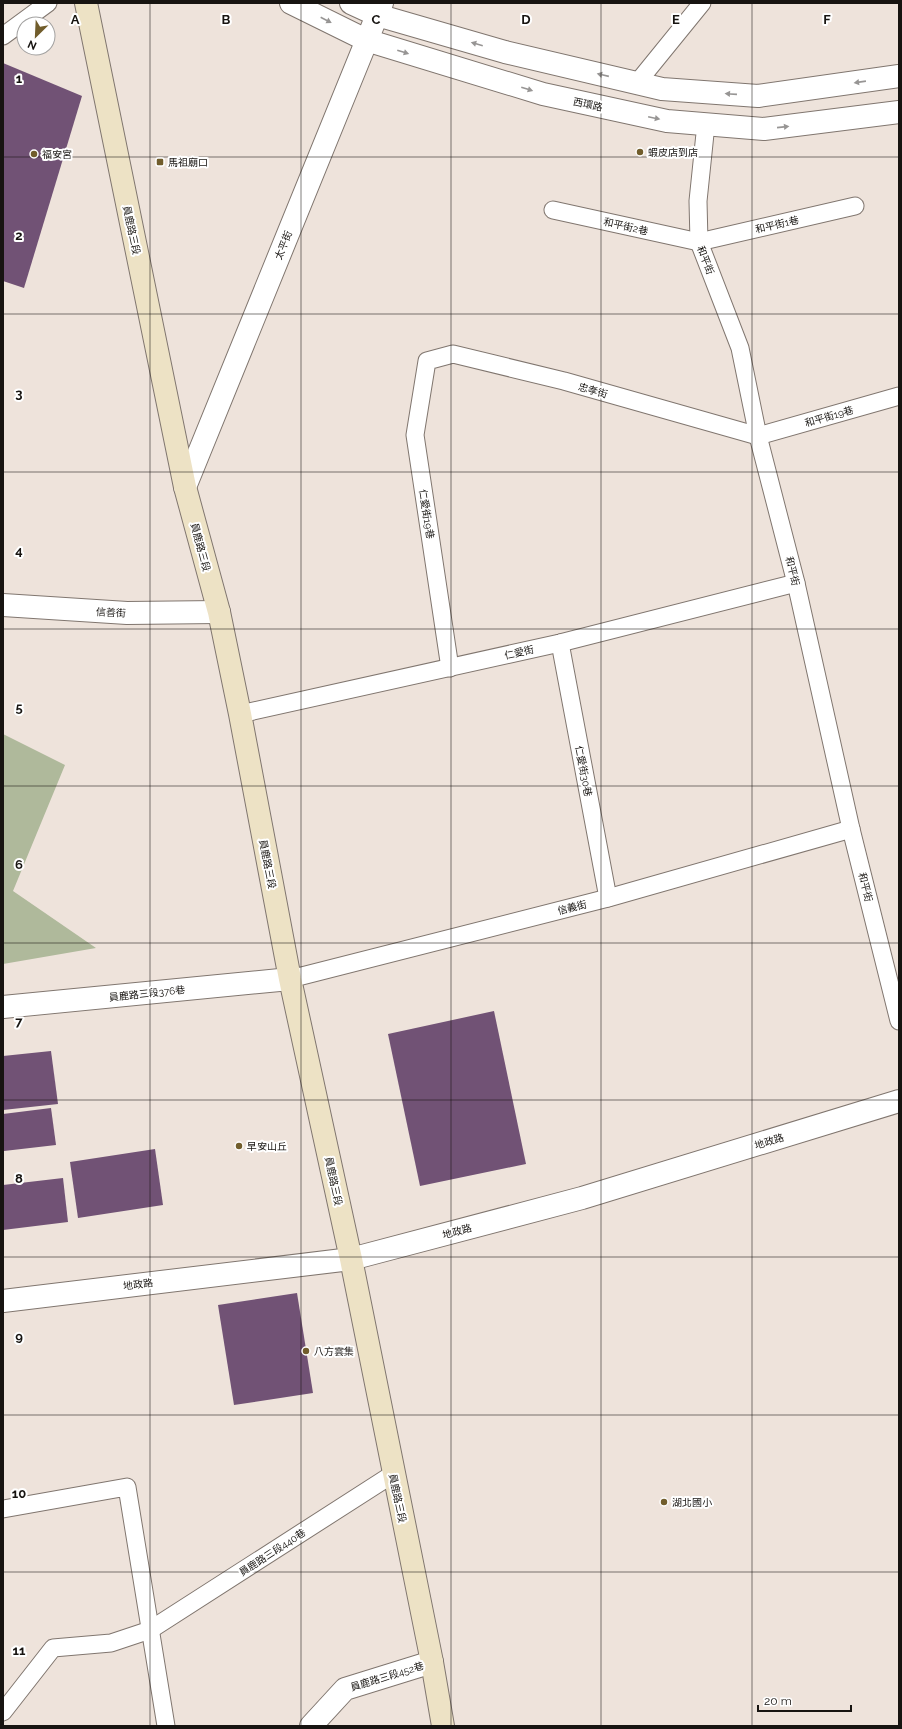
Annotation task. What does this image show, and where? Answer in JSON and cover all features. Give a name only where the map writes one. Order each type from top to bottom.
[{"type":"main road","name":"員鹿路三段","points":[[86,3],[185,487],[219,612],[240,714],[290,979],[351,1259],[432,1662],[443,1726]]},
{"type":"street","name":"西環路","points":[[291,3],[366,40],[543,94],[667,121],[764,129],[899,112]]},
{"type":"street","points":[[351,3],[379,9],[505,52],[662,89],[758,96],[899,76]]},
{"type":"street","name":"太平街","points":[[185,487],[379,9]]},
{"type":"street","name":"信善街","points":[[3,605],[127,613],[219,612]]},
{"type":"street","name":"員鹿路三段376巷","points":[[3,1007],[290,979]]},
{"type":"street","name":"地政路","points":[[3,1301],[351,1259],[582,1198],[899,1101]]},
{"type":"street","name":"員鹿路三段452巷","points":[[311,1726],[345,1689],[432,1662]]},
{"type":"lane","points":[[3,36],[48,3]]},
{"type":"lane","points":[[637,83],[702,3]]},
{"type":"lane","name":"和平街","points":[[706,124],[698,202],[698,242],[740,348],[758,436],[796,583],[851,829],[899,1021]]},
{"type":"lane","name":"和平街1巷","points":[[698,242],[855,206]]},
{"type":"lane","name":"和平街2巷","points":[[553,210],[698,242]]},
{"type":"lane","name":"忠孝街","points":[[427,361],[453,354],[564,381],[758,436]]},
{"type":"lane","name":"仁愛街19巷","points":[[427,361],[415,434],[450,668]]},
{"type":"lane","name":"和平街19巷","points":[[758,436],[899,396]]},
{"type":"lane","name":"仁愛街","points":[[240,714],[560,643],[796,583]]},
{"type":"lane","name":"仁愛街30巷","points":[[560,643],[608,898]]},
{"type":"lane","name":"信義街","points":[[290,979],[608,898],[851,829]]},
{"type":"lane","name":"員鹿路三段440巷","points":[[3,1712],[53,1648],[111,1643],[150,1630],[393,1474]]},
{"type":"lane","points":[[3,1509],[127,1487],[166,1726]]},
{"type":"green space","points":[[3,734],[65,765],[13,891],[96,948],[3,964]]},
{"type":"building","name":"福安宮","points":[[3,63],[82,96],[24,288],[3,281]]},
{"type":"building","points":[[494,1011],[526,1164],[420,1186],[388,1034]]},
{"type":"building","points":[[51,1051],[58,1104],[3,1110],[3,1056]]},
{"type":"building","points":[[51,1108],[56,1145],[4,1151],[3,1114]]},
{"type":"building","points":[[155,1149],[163,1205],[78,1218],[70,1162]]},
{"type":"building","points":[[63,1178],[68,1222],[3,1230],[3,1185]]},
{"type":"building","points":[[297,1293],[313,1393],[234,1405],[218,1305]]},
{"type":"place","name":"蝦皮店到店","points":[[640,152]]},
{"type":"place","name":"福安宮","points":[[34,154]]},
{"type":"place","name":"馬祖廟口","points":[[160,162]]},
{"type":"place","name":"早安山丘","points":[[239,1146]]},
{"type":"place","name":"八方雲集","points":[[306,1351]]},
{"type":"place","name":"湖北國小","points":[[664,1502]]}]
